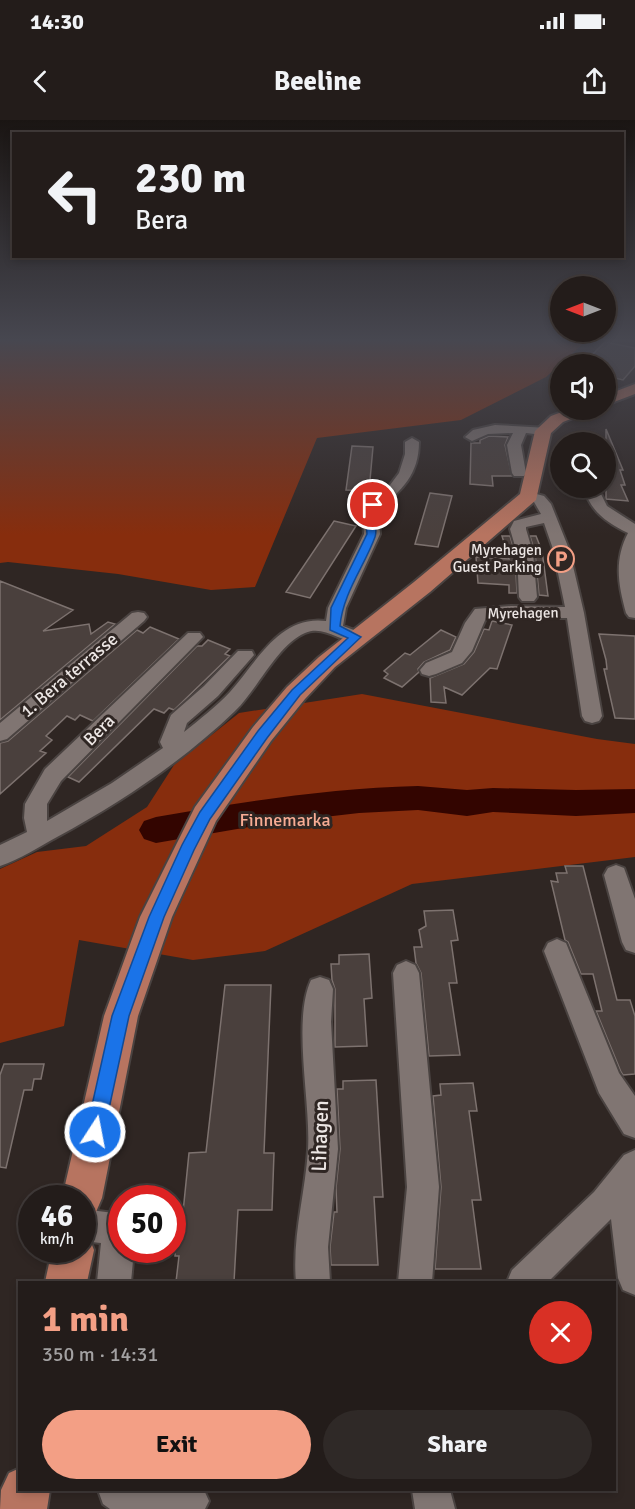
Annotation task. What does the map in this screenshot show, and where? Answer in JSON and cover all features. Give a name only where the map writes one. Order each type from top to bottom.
[{"type":"main road","points":[[85,1185],[121,1016],[140,959],[172,881],[205,815],[232,775],[345,632],[422,587],[529,496],[543,431],[556,420]]},
{"type":"main road","points":[[66,1281],[70,1263]]},
{"type":"main road","points":[[22,1509],[26,1491]]},
{"type":"street","points":[[471,437],[477,432],[520,429],[543,431]]},
{"type":"street","points":[[519,473],[514,445],[520,429]]},
{"type":"street","points":[[0,856],[89,810],[178,748],[234,700],[294,632],[310,627],[345,632],[337,608],[372,534],[370,508],[389,495],[400,483],[411,462],[412,442]]},
{"type":"street","name":"Myrehagen","points":[[529,496],[539,499],[546,507],[561,549],[575,613],[592,716]]},
{"type":"street","points":[[595,498],[607,514],[635,532],[627,550],[625,563],[626,578],[635,613]]},
{"type":"street","points":[[528,597],[525,553],[518,529],[519,525],[549,517]]},
{"type":"street","name":"Myrehagen","points":[[429,670],[452,662],[459,657],[471,626],[482,613],[511,611],[575,613]]},
{"type":"street","name":"1. Bera terrasse","points":[[0,734],[138,617]]},
{"type":"street","name":"Bera","points":[[40,837],[34,821],[33,808],[39,792],[53,775],[194,637]]},
{"type":"street","points":[[178,748],[170,742],[178,720],[211,691],[244,655]]},
{"type":"street","points":[[616,876],[635,942]]},
{"type":"street","points":[[557,951],[609,1083],[635,1123]]},
{"type":"street","points":[[406,973],[423,1187],[415,1281]]},
{"type":"street","name":"Lihagen","points":[[313,1281],[312,1237],[323,1149],[317,1022],[320,989]]},
{"type":"street","points":[[527,1281],[614,1192],[635,1166]]},
{"type":"street","points":[[614,1192],[623,1201],[628,1217],[635,1278]]},
{"type":"street","points":[[96,1227],[119,1229],[114,1281]]},
{"type":"street","points":[[118,1491],[150,1501],[189,1501]]},
{"type":"street","points":[[431,1491],[435,1509]]},
{"type":"green space","points":[[0,406],[489,406],[461,420],[317,438],[255,587],[211,590],[118,574],[0,563]]},
{"type":"green space","name":"Finnemarka","points":[[362,694],[597,739],[635,744],[635,857],[412,884],[265,951],[193,960],[79,940],[64,1026],[0,1043],[0,869],[37,852],[86,846],[147,807],[174,765],[239,713]]},
{"type":"building","points":[[489,436],[508,437],[505,445],[512,476],[492,476],[493,486],[470,484],[471,443],[480,443],[480,440]]},
{"type":"building","points":[[352,446],[373,447],[369,491],[346,490]]},
{"type":"building","points":[[616,453],[623,470],[620,470],[625,485],[621,485],[628,501],[606,499],[616,498]]},
{"type":"building","points":[[430,493],[452,496],[438,547],[415,544]]},
{"type":"building","points":[[334,521],[356,526],[310,598],[286,592]]},
{"type":"building","points":[[502,536],[510,536],[515,553],[517,593],[509,593],[509,585],[478,583],[476,557],[509,559]]},
{"type":"building","points":[[530,536],[536,536],[542,551],[548,596],[539,595],[535,553]]},
{"type":"building","points":[[0,581],[73,610],[43,631],[89,624],[91,634],[108,622],[115,624],[0,720]]},
{"type":"building","points":[[492,621],[512,625],[497,669],[490,668],[462,695],[444,687],[446,703],[431,702],[430,678],[464,664],[474,652],[484,629],[489,630]]},
{"type":"building","points":[[150,627],[179,639],[93,721],[80,715],[75,720],[67,716],[46,736],[52,740],[40,751],[46,753],[0,794],[0,743],[8,741],[137,630],[143,633]]},
{"type":"building","points":[[441,630],[456,637],[450,650],[424,662],[418,669],[419,672],[402,687],[384,678],[388,674],[384,671],[405,653],[410,655]]},
{"type":"building","points":[[599,634],[635,636],[635,719],[615,718],[604,669],[607,669],[606,660]]},
{"type":"building","points":[[208,640],[230,649],[225,654],[230,656],[174,710],[169,708],[164,713],[154,709],[79,782],[68,777],[197,646],[202,646]]},
{"type":"building","points":[[565,866],[583,866],[617,1000],[630,1000],[635,1016],[635,1074],[623,1075],[621,1072],[596,1011],[602,1011],[593,974],[581,974],[568,942],[565,940],[551,881],[558,882],[556,873],[567,873]]},
{"type":"building","points":[[453,910],[458,940],[451,941],[457,983],[449,983],[460,1055],[429,1056],[421,973],[416,963],[414,947],[422,947],[419,930],[426,926],[424,911]]},
{"type":"building","points":[[369,954],[372,998],[364,999],[367,1046],[335,1047],[335,989],[331,964],[339,964],[339,955]]},
{"type":"building","points":[[225,985],[271,985],[264,1153],[274,1153],[272,1210],[238,1210],[234,1281],[176,1281],[178,1263],[186,1263],[186,1185],[189,1153],[206,1152]]},
{"type":"building","points":[[4,1064],[44,1064],[41,1079],[34,1079],[32,1090],[24,1090],[6,1168],[0,1167],[0,1075]]},
{"type":"building","points":[[376,1080],[383,1197],[374,1197],[378,1265],[331,1265],[330,1247],[334,1212],[337,1212],[336,1188],[340,1149],[337,1089],[343,1089],[343,1081]]},
{"type":"building","points":[[473,1083],[477,1111],[469,1111],[481,1200],[472,1200],[481,1269],[435,1269],[441,1187],[433,1096],[441,1095],[440,1084]]},
{"type":"waterway","points":[[156,830],[272,811],[359,801],[418,798],[448,799],[467,803],[493,800],[576,803],[635,801]]},
{"type":"place","name":"Myrehagen Guest Parking","points":[[561,559]]},
{"type":"route","points":[[95,1132],[121,1016],[156,917],[187,849],[205,815],[262,734],[296,693],[356,637],[334,627],[335,618],[337,608],[372,534],[369,513],[373,505]]}]
